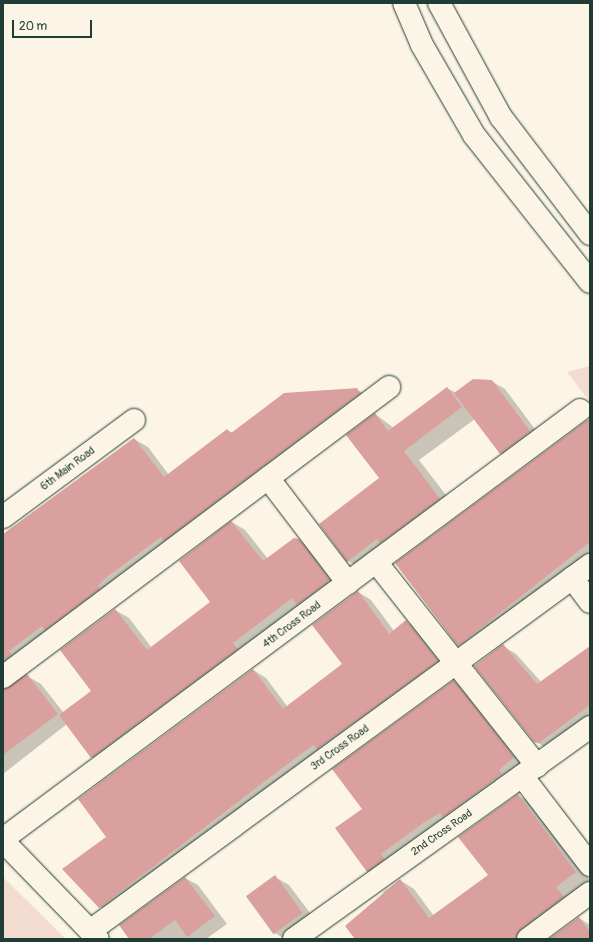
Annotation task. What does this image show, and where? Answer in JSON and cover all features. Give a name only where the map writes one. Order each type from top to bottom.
[{"type":"street","points":[[404,3],[422,45],[474,135],[590,282]]},
{"type":"street","points":[[439,3],[501,117],[590,234]]},
{"type":"street","points":[[3,678],[389,387]]},
{"type":"street","name":"4th Cross Road","points":[[3,840],[580,410]]},
{"type":"street","name":"6th Main Road","points":[[3,517],[134,420]]},
{"type":"street","points":[[268,478],[348,583]]},
{"type":"street","points":[[376,562],[456,664],[530,771],[590,865]]},
{"type":"street","name":"3rd Cross Road","points":[[94,935],[456,664],[590,566]]},
{"type":"street","points":[[572,578],[590,602]]},
{"type":"street","name":"2nd Cross Road","points":[[294,939],[590,727]]},
{"type":"street","points":[[3,840],[94,935]]},
{"type":"street","points":[[528,939],[590,893]]},
{"type":"shaded area","points":[[590,366],[590,402],[567,372]]},
{"type":"shaded area","points":[[3,877],[11,885],[66,939],[3,939]]},
{"type":"building","points":[[473,379],[492,380],[530,431],[500,454],[454,393]]},
{"type":"building","points":[[447,387],[462,407],[404,451],[440,499],[380,543],[377,539],[347,562],[319,524],[379,478],[346,435],[375,413],[388,431]]},
{"type":"building","points":[[357,388],[360,393],[164,541],[161,537],[104,579],[98,586],[100,589],[45,630],[42,626],[9,651],[12,655],[3,661],[3,534],[134,438],[164,477],[227,429],[231,433],[284,393]]},
{"type":"building","points":[[590,418],[590,542],[458,646],[395,563]]},
{"type":"building","points":[[231,521],[263,561],[294,538],[299,539],[330,580],[297,605],[292,598],[233,643],[238,649],[91,758],[59,715],[91,691],[60,650],[115,609],[147,650],[210,602],[179,561]]},
{"type":"building","points":[[358,591],[389,634],[406,620],[438,661],[317,749],[314,745],[298,756],[99,908],[62,869],[106,837],[78,799],[253,669],[283,709],[342,664],[312,625]]},
{"type":"building","points":[[503,644],[537,684],[590,646],[590,705],[539,743],[534,742],[474,666]]},
{"type":"building","points":[[27,674],[58,714],[3,755],[3,689]]},
{"type":"building","points":[[454,680],[514,757],[499,770],[502,774],[443,817],[440,813],[423,823],[381,854],[385,859],[367,872],[335,828],[362,809],[332,769]]},
{"type":"building","points":[[518,794],[576,872],[556,887],[564,897],[521,929],[516,939],[355,939],[345,926],[400,879],[429,918],[488,875],[458,837]]},
{"type":"building","points":[[275,875],[303,913],[274,934],[246,896]]},
{"type":"building","points":[[185,877],[215,916],[187,937],[175,920],[149,939],[129,939],[119,925]]},
{"type":"building","points":[[579,917],[590,932],[590,939],[549,939]]}]
